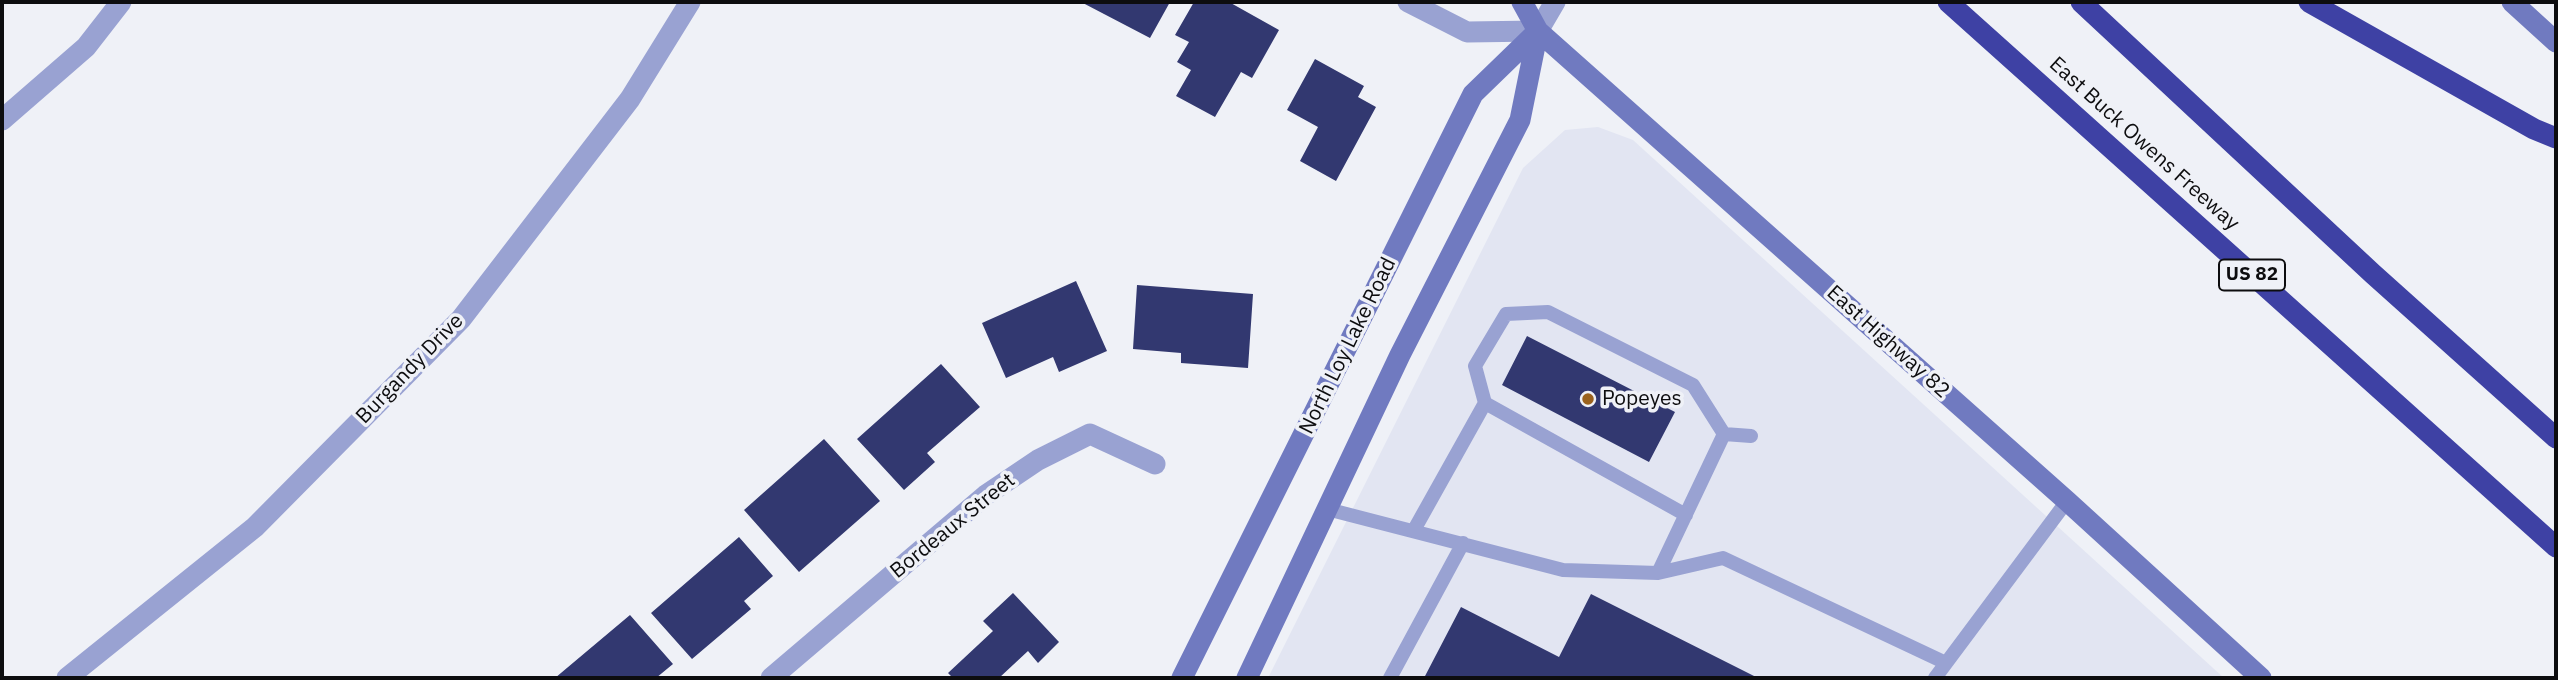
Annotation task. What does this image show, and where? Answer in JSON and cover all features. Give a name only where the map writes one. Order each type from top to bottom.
[{"type":"highway","name":"East Buck Owens Freeway","points":[[1948,2],[2556,547]]},
{"type":"highway","points":[[2081,2],[2372,274],[2556,438]]},
{"type":"highway","points":[[2309,2],[2534,129],[2556,138]]},
{"type":"main road","name":"East Highway 82","points":[[1521,2],[1538,31],[2067,501],[2261,678]]},
{"type":"main road","points":[[2512,2],[2556,42]]},
{"type":"main road","name":"North Loy Lake Road","points":[[1247,678],[1400,355],[1520,120],[1538,31]]},
{"type":"main road","name":"North Loy Lake Road","points":[[1182,678],[1473,94],[1538,31]]},
{"type":"street","points":[[2,120],[86,47],[121,2]]},
{"type":"street","name":"Burgandy Drive","points":[[67,678],[255,527],[461,318],[629,99],[690,2]]},
{"type":"street","points":[[1408,2],[1467,32],[1538,31]]},
{"type":"street","name":"North Loy Lake Road","points":[[1538,31],[1555,2]]},
{"type":"street","name":"Bordeaux Street","points":[[771,678],[986,495],[1038,460],[1090,434],[1155,464]]},
{"type":"lane","points":[[1414,530],[1485,403],[1475,366],[1506,314],[1548,312],[1693,385],[1724,435]]},
{"type":"lane","points":[[1485,403],[1686,515]]},
{"type":"lane","points":[[1724,435],[1751,436]]},
{"type":"lane","points":[[1658,573],[1724,435]]},
{"type":"lane","points":[[1935,678],[2067,501]]},
{"type":"lane","points":[[1327,509],[1563,570],[1658,573],[1723,558],[1946,663]]},
{"type":"lane","points":[[1390,678],[1463,543]]},
{"type":"shaded area","points":[[1598,127],[1633,140],[2224,678],[1268,678],[1523,168],[1565,130]]},
{"type":"building","points":[[1081,2],[1170,2],[1150,38]]},
{"type":"building","points":[[1194,2],[1229,2],[1279,30],[1252,78],[1241,72],[1215,117],[1176,96],[1191,70],[1177,62],[1189,42],[1175,35]]},
{"type":"building","points":[[1315,59],[1364,86],[1358,97],[1376,107],[1336,181],[1300,161],[1318,127],[1287,110]]},
{"type":"building","points":[[1076,281],[1107,351],[1059,372],[1053,357],[1006,378],[982,323]]},
{"type":"building","points":[[1137,285],[1253,294],[1248,368],[1181,363],[1181,353],[1133,349]]},
{"type":"building","name":"Popeyes","points":[[1527,336],[1675,412],[1649,462],[1502,385]]},
{"type":"building","points":[[941,364],[980,407],[927,453],[935,462],[904,490],[857,439]]},
{"type":"building","points":[[824,439],[880,501],[799,572],[744,510]]},
{"type":"building","points":[[739,537],[773,576],[744,601],[751,609],[692,659],[651,613]]},
{"type":"building","points":[[1013,593],[1059,642],[1038,663],[1028,651],[999,678],[953,678],[948,673],[993,631],[983,621]]},
{"type":"building","points":[[1591,594],[1758,678],[1424,678],[1461,607],[1559,657]]},
{"type":"building","points":[[630,615],[673,664],[656,678],[555,678]]},
{"type":"place","name":"Popeyes","points":[[1588,399]]}]
